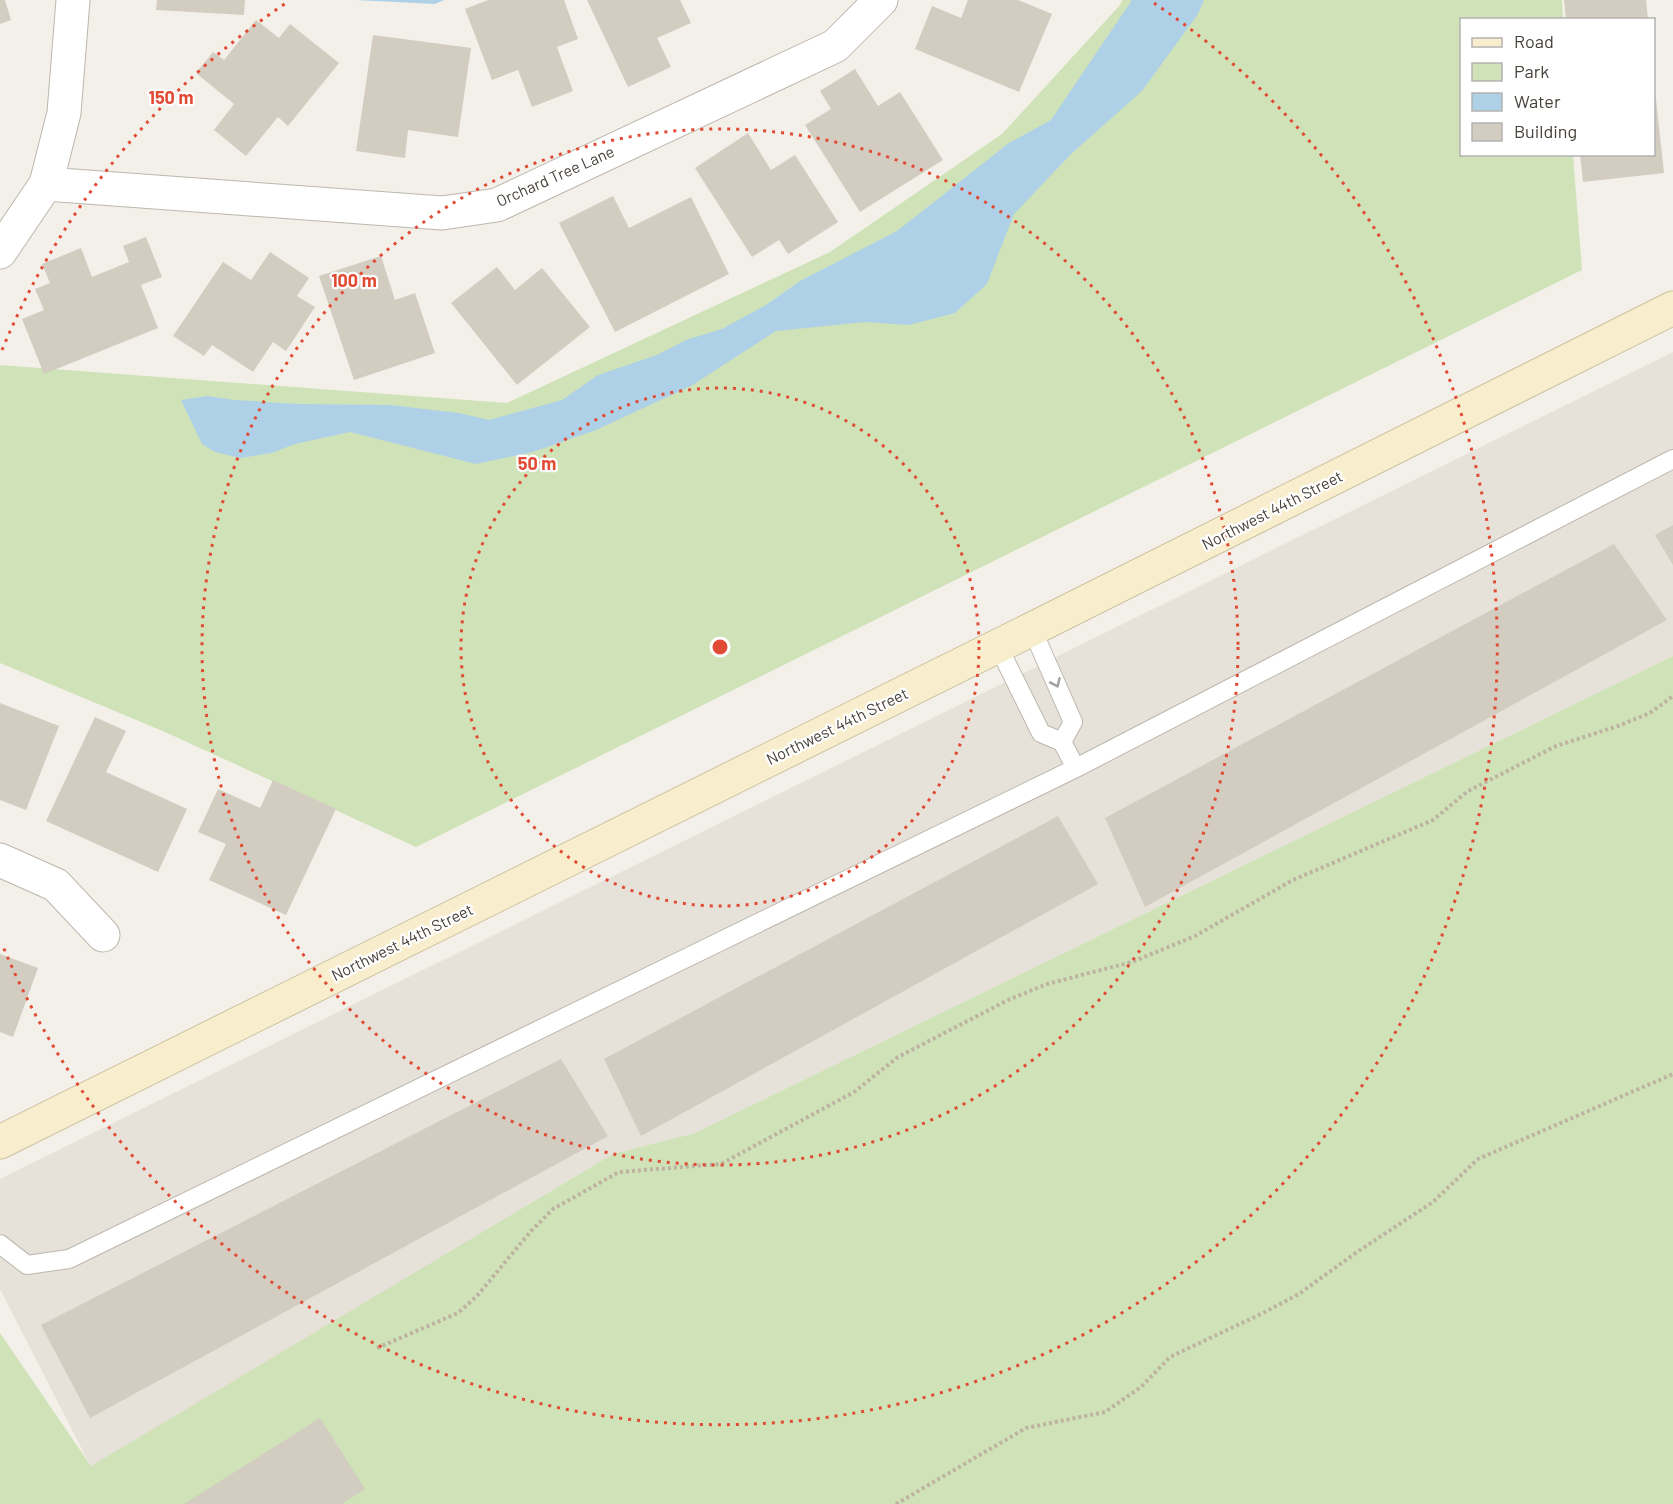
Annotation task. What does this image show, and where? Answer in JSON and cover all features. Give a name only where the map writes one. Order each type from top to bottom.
[{"type":"street","points":[[0,252],[46,184],[64,113],[73,0]]},
{"type":"street","name":"Orchard Tree Lane","points":[[46,184],[442,213],[497,205],[835,46],[880,0]]},
{"type":"street","name":"Northwest 44th Street","points":[[0,1142],[1032,630],[1673,308]]},
{"type":"street","points":[[0,860],[56,885],[103,935]]},
{"type":"lane","points":[[0,1244],[27,1265],[69,1259],[1076,768],[1673,459]]},
{"type":"lane","points":[[1032,630],[1073,722],[1062,742]]},
{"type":"lane","points":[[998,646],[1041,733],[1062,742],[1076,768]]},
{"type":"path","points":[[377,1348],[458,1313],[477,1296],[553,1209],[620,1172],[660,1167],[721,1164],[854,1092],[898,1057],[1008,1000],[1047,984],[1132,962],[1195,936],[1293,880],[1433,820],[1468,791],[1556,746],[1650,713],[1673,696]]},
{"type":"path","points":[[896,1504],[1026,1428],[1105,1412],[1141,1388],[1170,1357],[1299,1294],[1357,1252],[1433,1203],[1478,1159],[1673,1074]]},
{"type":"shaded area","points":[[1673,352],[1673,656],[695,1133],[613,1154],[91,1467],[0,1289],[0,1179]]},
{"type":"green space","points":[[1122,0],[1562,0],[1563,18],[1460,18],[1460,156],[1573,156],[1582,270],[416,847],[165,732],[0,663],[0,365],[507,403],[830,252],[1002,134],[1120,5]]},
{"type":"green space","points":[[1673,656],[1673,1504],[0,1504],[0,1333],[91,1466],[613,1154],[695,1133]]},
{"type":"water","points":[[355,0],[444,0],[435,4]]},
{"type":"water","points":[[1132,0],[1204,0],[1198,14],[1142,91],[1071,154],[1014,214],[987,284],[955,313],[909,325],[865,322],[776,331],[691,386],[596,430],[533,452],[476,464],[350,432],[295,444],[272,453],[240,458],[215,452],[202,444],[181,400],[207,396],[297,404],[390,405],[459,413],[489,420],[562,400],[598,375],[657,355],[686,340],[722,329],[766,305],[800,281],[897,231],[1009,143],[1051,120]]},
{"type":"building","points":[[0,0],[5,0],[11,20],[0,24]]},
{"type":"building","points":[[157,0],[245,0],[244,15],[156,10]]},
{"type":"building","points":[[488,0],[564,0],[578,39],[557,47],[573,91],[532,107],[518,70],[492,80],[465,9]]},
{"type":"building","points":[[587,0],[680,0],[691,23],[657,38],[671,67],[628,87]]},
{"type":"building","points":[[968,0],[1018,0],[1052,14],[1019,92],[915,49],[932,6],[961,18]]},
{"type":"building","points":[[1564,0],[1646,0],[1648,18],[1566,18]]},
{"type":"building","points":[[256,20],[279,38],[290,24],[339,63],[288,126],[278,117],[246,156],[214,130],[234,104],[196,73],[213,52],[224,60]]},
{"type":"building","points":[[373,35],[471,48],[458,137],[408,130],[405,158],[356,151]]},
{"type":"building","points":[[855,69],[878,106],[900,92],[943,160],[860,212],[805,125],[831,109],[820,91]]},
{"type":"building","points":[[1655,90],[1664,173],[1583,182],[1580,156],[1655,156]]},
{"type":"building","points":[[748,133],[771,170],[795,155],[838,222],[788,254],[779,240],[752,257],[695,168]]},
{"type":"building","points":[[613,196],[629,228],[691,197],[729,274],[615,332],[559,223]]},
{"type":"building","points":[[146,237],[162,277],[141,285],[158,328],[44,374],[22,319],[44,310],[35,289],[50,283],[42,264],[81,248],[92,277],[129,262],[123,246]]},
{"type":"building","points":[[270,252],[309,278],[297,296],[315,307],[286,351],[273,342],[253,372],[212,345],[204,356],[173,336],[223,262],[251,280]]},
{"type":"building","points":[[381,256],[395,300],[415,293],[435,353],[354,380],[319,276]]},
{"type":"building","points":[[497,267],[515,290],[542,268],[590,327],[517,385],[451,303]]},
{"type":"building","points":[[1673,525],[1673,565],[1655,535]]},
{"type":"building","points":[[1614,544],[1667,620],[1145,907],[1105,818]]},
{"type":"building","points":[[0,703],[59,726],[26,810],[0,800]]},
{"type":"building","points":[[95,717],[126,731],[106,772],[187,809],[158,872],[46,821]]},
{"type":"building","points":[[273,780],[336,809],[286,915],[209,880],[226,844],[198,832],[218,789],[260,808]]},
{"type":"building","points":[[1058,816],[1098,884],[641,1136],[604,1059]]},
{"type":"building","points":[[0,954],[38,968],[13,1037],[0,1032]]},
{"type":"building","points":[[561,1059],[608,1136],[90,1418],[41,1325]]},
{"type":"building","points":[[320,1418],[365,1489],[342,1504],[184,1504]]}]
